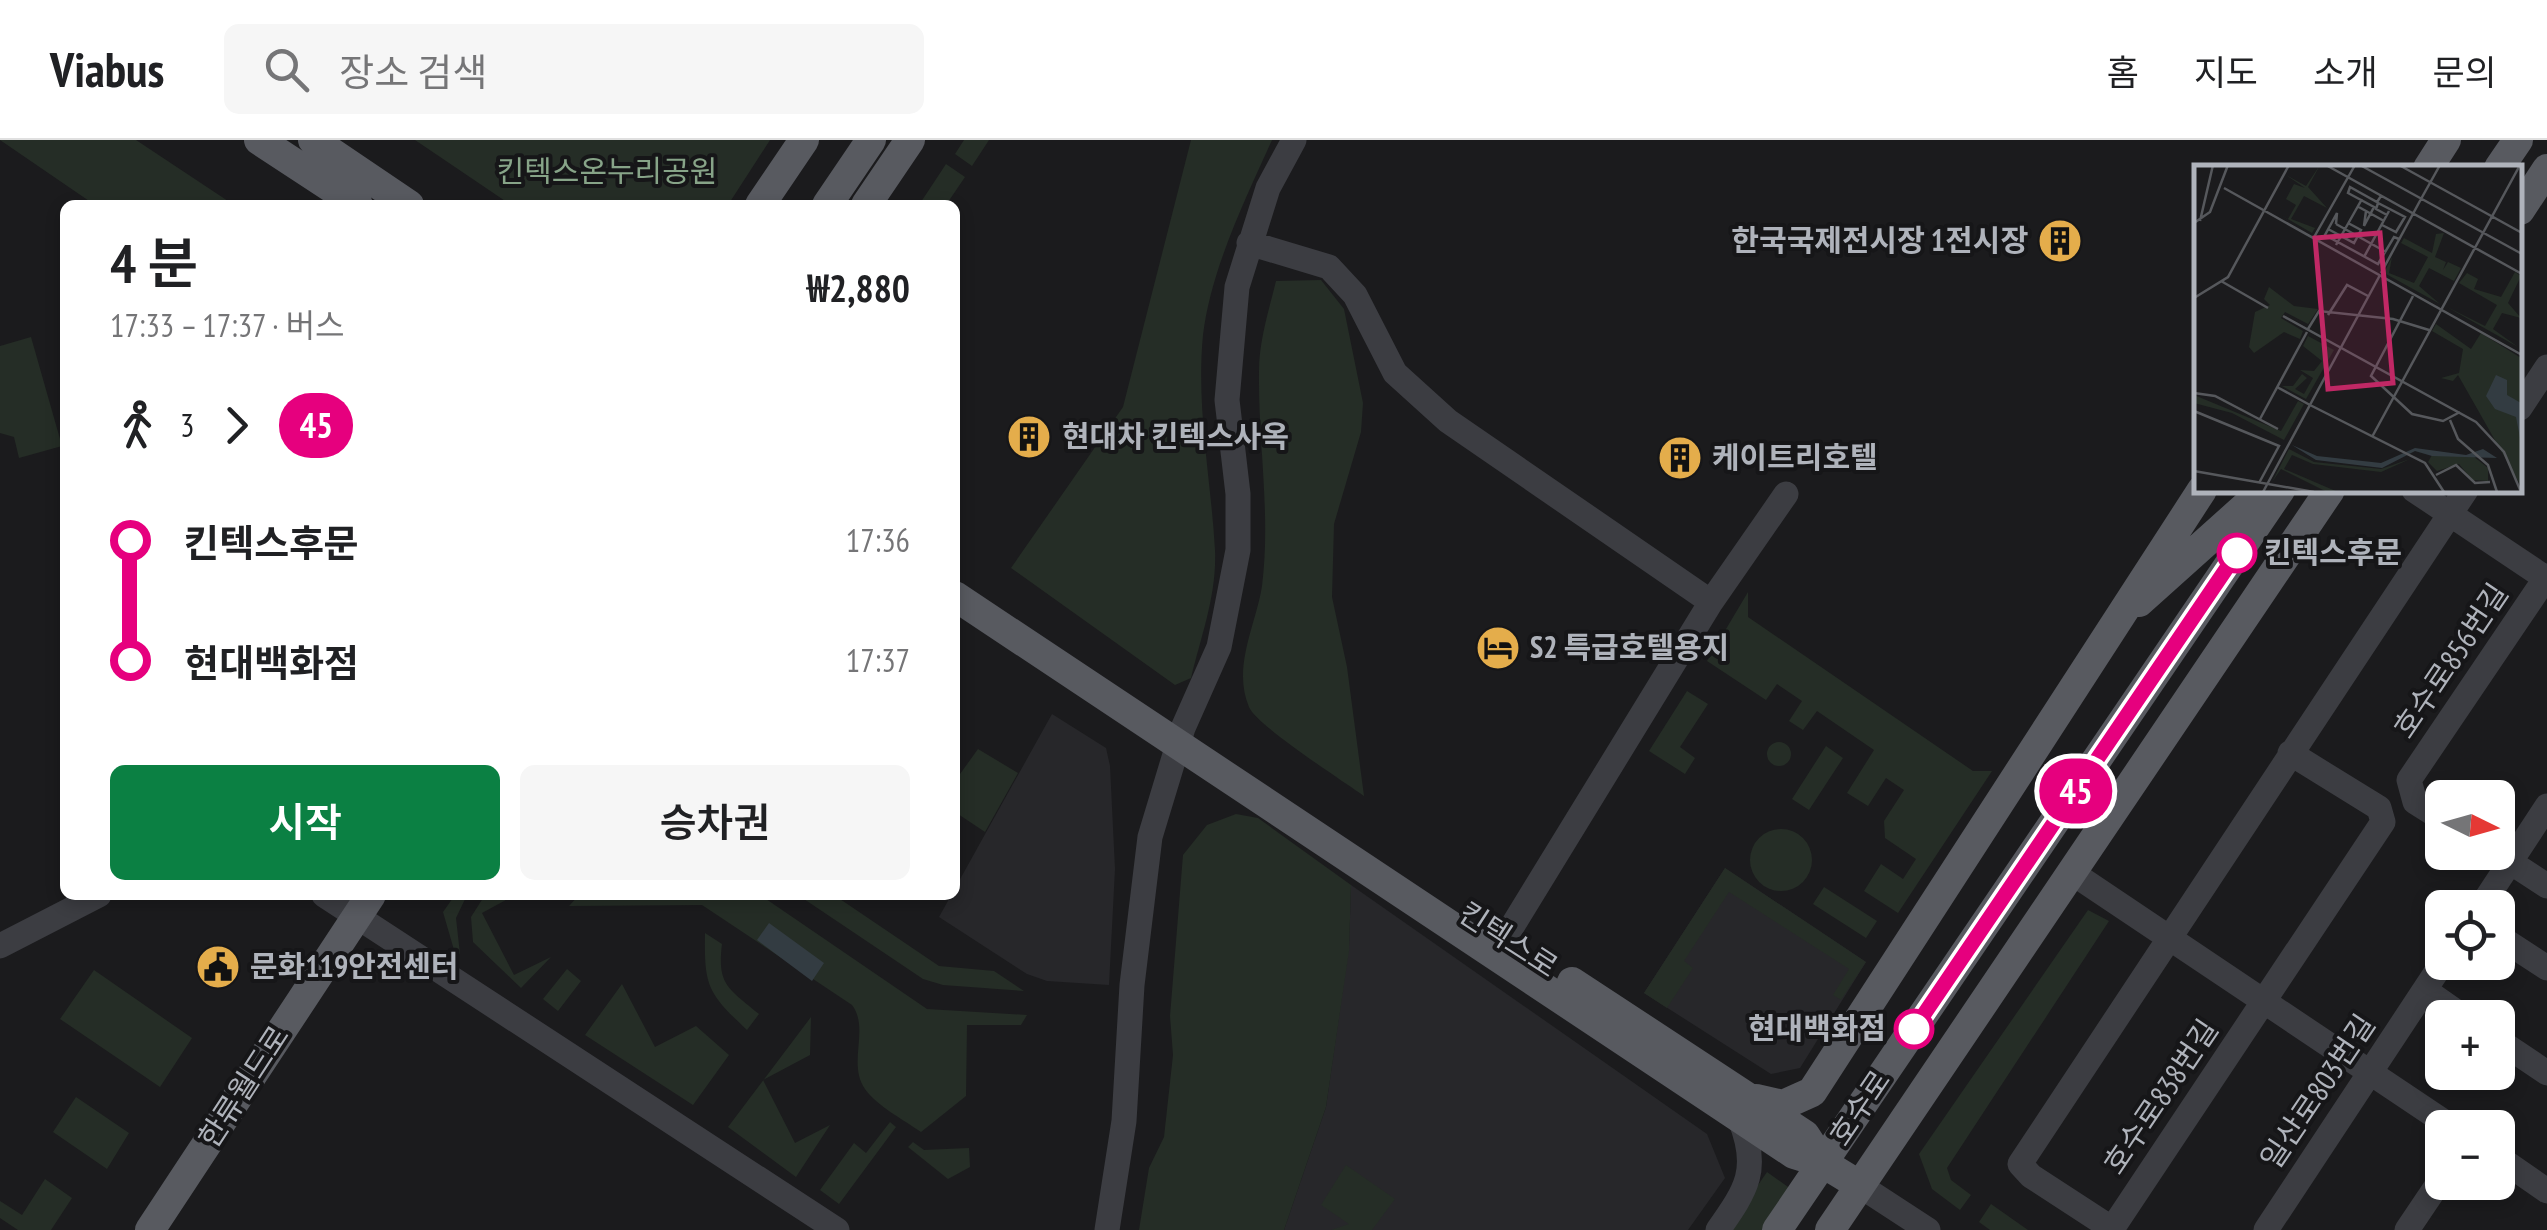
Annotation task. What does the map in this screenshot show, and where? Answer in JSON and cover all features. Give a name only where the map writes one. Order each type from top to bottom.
[{"type":"main road","points":[[259,140],[350,200]]},
{"type":"main road","points":[[313,140],[403,200]]},
{"type":"main road","points":[[763,200],[804,140]]},
{"type":"main road","points":[[806,200],[846,140]]},
{"type":"main road","points":[[830,200],[871,140]]},
{"type":"main road","points":[[869,200],[910,140]]},
{"type":"main road","points":[[2430,165],[2446,140]]},
{"type":"main road","points":[[2501,165],[2518,140]]},
{"type":"main road","points":[[2522,207],[2547,169]]},
{"type":"main road","points":[[1746,1108],[1783,1105],[1812,1092],[2201,492]]},
{"type":"main road","points":[[2113,622],[2262,492]]},
{"type":"main road","name":"호수로","points":[[1777,1230],[2279,492]]},
{"type":"main road","name":"호수로","points":[[1830,1230],[2329,492]]},
{"type":"main road","name":"킨텍스로","points":[[960,578],[1181,735],[1746,1108],[1805,1135],[1824,1162],[1859,1184]]},
{"type":"main road","name":"킨텍스로","points":[[960,599],[1505,938],[1746,1108]]},
{"type":"main road","name":"한류월드로","points":[[150,1230],[365,904]]},
{"type":"street","points":[[1107,1230],[1126,1102],[1132,984],[1150,837],[1181,735],[1220,646],[1238,550],[1238,494],[1227,400],[1238,286],[1268,188],[1294,140]]},
{"type":"street","points":[[1249,244],[1329,267],[1355,295],[1395,373],[1448,422],[1711,602]]},
{"type":"street","points":[[2522,405],[2547,367]]},
{"type":"street","name":"호수로856번길","points":[[2417,492],[2547,578],[2410,780],[2416,802],[2425,808]]},
{"type":"street","points":[[2113,1229],[2030,1176],[2020,1164],[2465,492]]},
{"type":"street","points":[[1505,938],[1711,602],[1786,494]]},
{"type":"street","name":"호수로838번길","points":[[2113,1229],[2384,822],[2378,808],[2293,748]]},
{"type":"street","points":[[2515,842],[2547,806]]},
{"type":"street","points":[[2515,865],[2547,886]]},
{"type":"street","points":[[2071,872],[2426,1110]]},
{"type":"street","points":[[0,946],[90,900]]},
{"type":"street","points":[[365,904],[416,956],[837,1230]]},
{"type":"street","points":[[2515,947],[2547,968]]},
{"type":"street","name":"일산로803번길","points":[[2266,1230],[2431,980]]},
{"type":"street","points":[[2425,990],[2439,1000]]},
{"type":"street","points":[[2515,1051],[2547,1073]]},
{"type":"street","points":[[1718,1230],[1741,1197],[1752,1168],[1746,1108]]},
{"type":"street","points":[[2515,1169],[2547,1190]]},
{"type":"street","name":"킨텍스로","points":[[1859,1184],[1928,1230]]},
{"type":"street","points":[[2420,1226],[2432,1200]]},
{"type":"shaded area","points":[[1052,714],[1106,748],[1115,869],[1109,985],[1047,981],[1027,974],[939,917],[948,900],[960,900],[960,879]]},
{"type":"shaded area","points":[[1725,868],[1866,962],[1800,1068],[1771,1074],[1644,993]]},
{"type":"shaded area","points":[[1351,885],[1707,1134],[1725,1178],[1688,1230],[1284,1230],[1326,1107],[1349,946]]},
{"type":"shaded area","points":[[769,923],[824,963],[812,981],[757,940]]},
{"type":"green space","points":[[0,140],[136,140],[226,200],[88,200]]},
{"type":"green space","name":"킨텍스온누리공원","points":[[415,140],[770,140],[731,200],[504,200]]},
{"type":"green space","points":[[964,140],[989,140],[972,166],[955,154]]},
{"type":"green space","points":[[1191,140],[1272,140],[1230,235],[1207,310],[1201,389],[1215,550],[1214,583],[1191,678],[1175,685],[1011,568],[1123,407]]},
{"type":"green space","points":[[946,164],[965,177],[949,200],[922,200]]},
{"type":"green space","points":[[1321,280],[1344,309],[1363,403],[1361,432],[1334,524],[1332,597],[1347,667],[1364,796],[1255,715],[1244,692],[1244,661],[1262,586],[1264,559],[1259,398],[1263,337],[1276,281]]},
{"type":"green space","points":[[31,337],[60,447],[19,458],[14,437],[0,433],[0,346]]},
{"type":"green space","points":[[1748,592],[1748,617],[1973,771],[1992,771],[1898,913],[1864,891],[1881,864],[1903,879],[1916,859],[1885,838],[1884,821],[1904,790],[1886,778],[1868,806],[1847,793],[1874,750],[1817,711],[1803,730],[1789,721],[1802,701],[1777,684],[1766,700],[1707,661]]},
{"type":"green space","points":[[1687,691],[1708,704],[1680,747],[1695,758],[1685,774],[1649,751]]},
{"type":"green space","points":[[1779,742],[1791,754],[1779,766],[1767,754]]},
{"type":"green space","points":[[1826,746],[1843,758],[1809,810],[1792,799]]},
{"type":"green space","points":[[978,749],[1018,773],[985,832],[960,815],[960,774]]},
{"type":"green space","points":[[1236,814],[1258,818],[1351,885],[1349,951],[1326,1107],[1284,1230],[1139,1230],[1149,1168],[1164,1137],[1173,1055],[1170,1016],[1183,855],[1207,825]]},
{"type":"green space","points":[[1781,829],[1803,838],[1812,860],[1803,882],[1781,891],[1759,882],[1750,860],[1759,838]]},
{"type":"green space","points":[[1725,868],[1866,962],[1841,1000],[1833,995],[1849,969],[1729,892],[1684,961],[1693,968],[1667,1008],[1644,993]]},
{"type":"green space","points":[[1824,887],[1877,921],[1866,938],[1813,904]]},
{"type":"green space","points":[[451,900],[465,900],[456,918],[460,954],[454,950],[443,912]]},
{"type":"green space","points":[[482,900],[506,900],[482,913],[514,975],[551,957],[521,988],[473,942],[471,917]]},
{"type":"green space","points":[[574,900],[767,900],[927,1009],[1027,1015],[1021,1025],[967,1025],[966,1096],[921,1132],[865,1089],[858,1068],[859,1025],[852,1005],[702,905],[569,906]]},
{"type":"green space","points":[[805,900],[841,900],[939,966],[994,971],[1024,991],[943,985],[923,979]]},
{"type":"green space","points":[[2088,910],[2109,921],[1947,1168],[1951,1180],[1971,1195],[1960,1210],[1932,1189],[1919,1154]]},
{"type":"green space","points":[[705,933],[722,944],[721,969],[727,985],[759,1014],[747,1030],[711,988]]},
{"type":"green space","points":[[567,969],[581,981],[558,1011],[543,999]]},
{"type":"green space","points":[[94,970],[192,1038],[160,1087],[60,1019]]},
{"type":"green space","points":[[622,984],[655,1047],[696,1026],[729,1055],[693,1105],[585,1035]]},
{"type":"green space","points":[[811,1017],[810,1055],[764,1080]]},
{"type":"green space","points":[[763,1080],[795,1143],[830,1125],[796,1177],[728,1127]]},
{"type":"green space","points":[[76,1097],[129,1133],[107,1169],[53,1132]]},
{"type":"green space","points":[[890,1122],[896,1127],[839,1204],[820,1190],[854,1143],[866,1153]]},
{"type":"green space","points":[[913,1142],[924,1150],[969,1148],[970,1167],[948,1179],[908,1147]]},
{"type":"green space","points":[[1346,1165],[1395,1199],[1372,1230],[1331,1230],[1349,1224],[1321,1205]]},
{"type":"green space","points":[[1767,1172],[1798,1194],[1773,1230],[1727,1230]]},
{"type":"green space","points":[[45,1179],[72,1198],[51,1230],[18,1230],[0,1218],[0,1201],[22,1215]]},
{"type":"green space","points":[[1991,1204],[2028,1230],[1990,1230],[1979,1222]]},
{"type":"bus line","name":"45","points":[[1914,1029],[2237,553]]},
{"type":"place","name":"한국국제전시장 1전시장","points":[[2060,241]]},
{"type":"place","name":"현대차 킨텍스사옥","points":[[1029,437]]},
{"type":"place","name":"케이트리호텔","points":[[1680,458]]},
{"type":"place","name":"킨텍스후문","points":[[2237,553]]},
{"type":"place","name":"S2 특급호텔용지","points":[[1498,648]]},
{"type":"place","name":"문화119안전센터","points":[[218,967]]},
{"type":"place","name":"현대백화점","points":[[1914,1029]]}]
